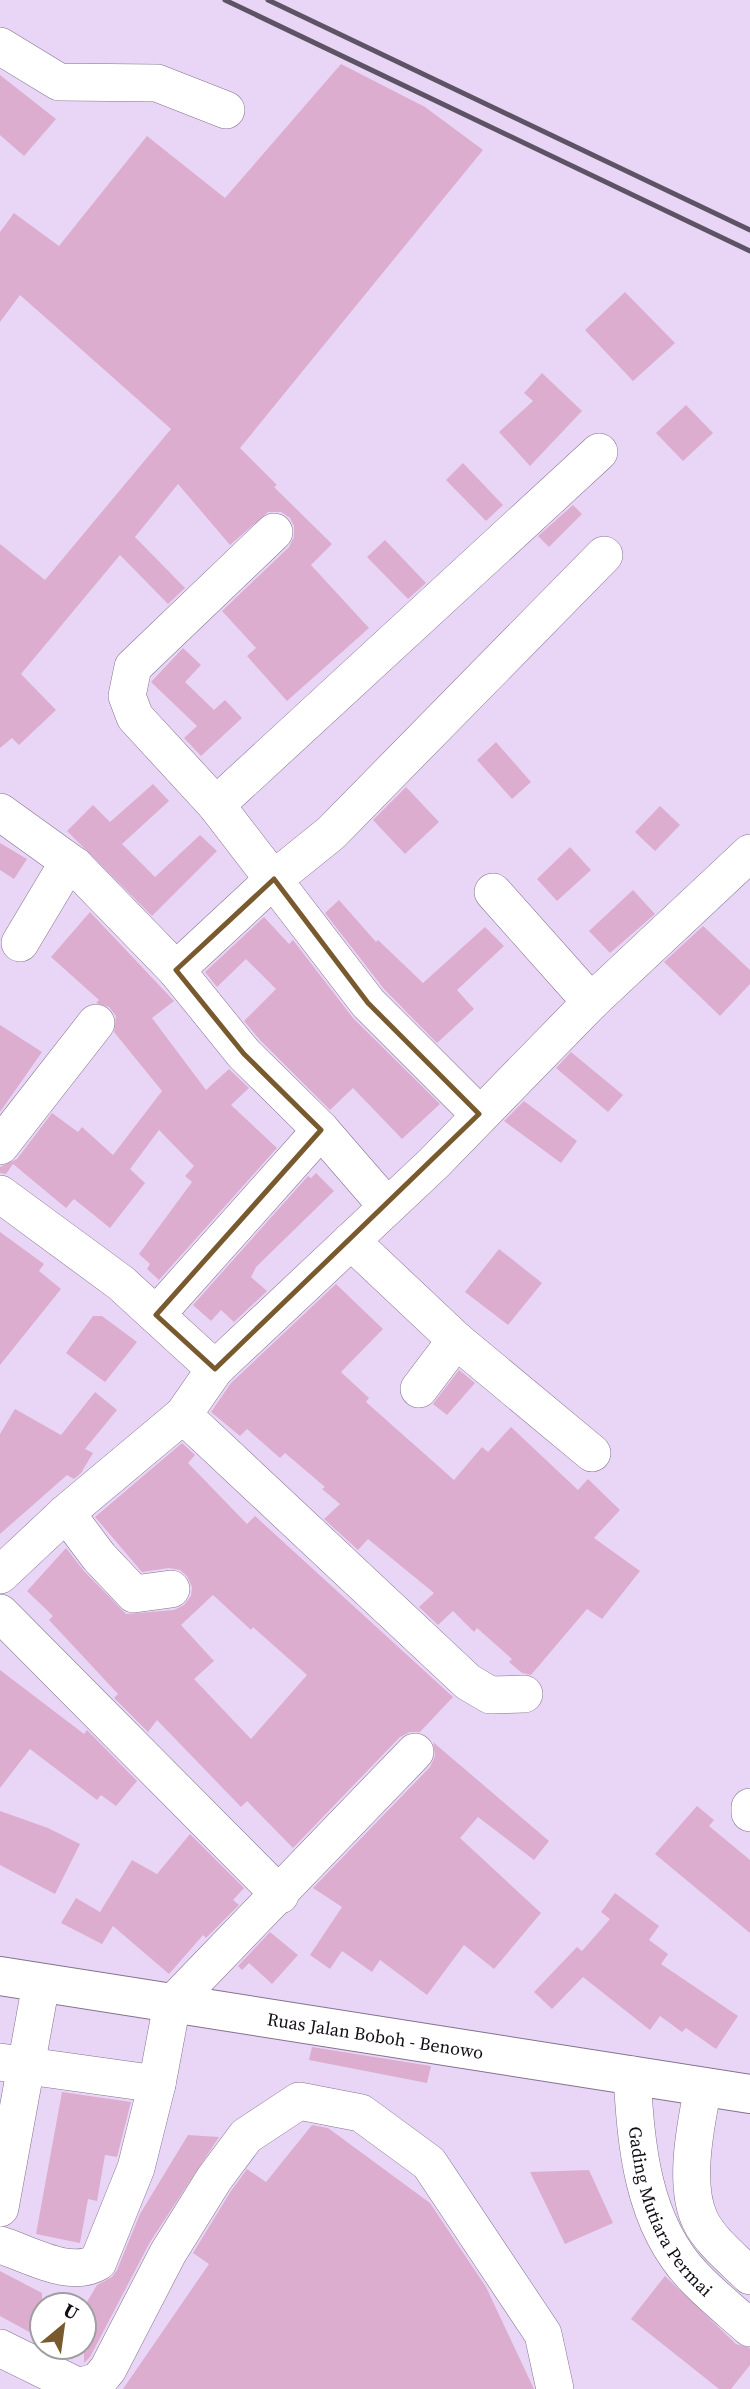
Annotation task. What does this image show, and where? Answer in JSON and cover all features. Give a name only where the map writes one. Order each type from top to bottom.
[{"type":"main road","name":"Ruas Jalan Boboh - Benowo","points":[[0,1976],[750,2095]]},
{"type":"street","points":[[0,46],[59,82],[157,83],[226,110]]},
{"type":"street","points":[[216,805],[599,452]]},
{"type":"street","points":[[274,532],[134,667],[127,696],[135,718],[216,805],[368,1003],[479,1114]]},
{"type":"street","points":[[176,970],[274,879],[331,833],[604,555]]},
{"type":"street","points":[[0,812],[75,866],[176,970],[244,1054],[321,1130],[386,1205]]},
{"type":"street","points":[[0,1575],[66,1513],[183,1415],[215,1369],[386,1205],[434,1163],[591,1002],[750,853]]},
{"type":"street","points":[[20,943],[60,876],[75,866]]},
{"type":"street","points":[[494,892],[591,1002]]},
{"type":"street","points":[[0,1146],[96,1023]]},
{"type":"street","points":[[156,1315],[321,1130]]},
{"type":"street","points":[[0,1194],[121,1283],[215,1369]]},
{"type":"street","points":[[351,1241],[456,1340],[592,1452]]},
{"type":"street","points":[[419,1389],[456,1340]]},
{"type":"street","points":[[183,1415],[468,1682],[490,1695],[524,1694]]},
{"type":"street","points":[[66,1513],[99,1557],[134,1594],[171,1589]]},
{"type":"street","points":[[0,1613],[280,1895]]},
{"type":"street","points":[[0,2245],[70,2268],[86,2269],[98,2262],[136,2168],[157,2084],[172,2004],[415,1752]]},
{"type":"street","points":[[750,1807],[750,1813]]},
{"type":"street","points":[[0,2208],[14,2064],[41,1984]]},
{"type":"street","points":[[14,2064],[157,2084]]},
{"type":"street","name":"Gading Mutiara Permai","points":[[632,2075],[635,2130],[646,2191],[664,2235],[692,2276],[750,2328]]},
{"type":"street","name":"Gading Mutiara Permai","points":[[702,2087],[693,2139],[694,2203],[700,2221],[750,2276]]},
{"type":"street","points":[[0,2348],[79,2387],[98,2381],[113,2359],[168,2253],[214,2179],[246,2136],[299,2101],[361,2113],[429,2163],[542,2334],[555,2389]]},
{"type":"street","points":[[664,2235],[700,2221]]},
{"type":"highlighted area","points":[[274,879],[368,1003],[479,1114],[215,1369],[156,1315],[321,1130],[244,1054],[176,970]]},
{"type":"building","points":[[341,64],[425,107],[483,150],[240,448],[277,485],[274,487],[332,544],[311,565],[369,628],[287,701],[247,656],[256,648],[222,611],[289,547],[294,537],[294,526],[290,518],[281,512],[268,512],[230,545],[178,484],[135,537],[185,588],[168,604],[120,555],[21,674],[56,710],[19,745],[12,738],[0,748],[0,544],[45,580],[171,429],[20,295],[0,322],[0,232],[14,213],[59,246],[147,136],[225,198]]},
{"type":"building","points":[[0,75],[56,119],[24,156],[0,135]]},
{"type":"building","points":[[625,292],[675,343],[633,381],[585,330]]},
{"type":"building","points":[[542,373],[582,411],[530,466],[499,432],[533,401],[524,393]]},
{"type":"building","points":[[686,405],[713,433],[683,461],[656,433]]},
{"type":"building","points":[[463,463],[503,505],[486,521],[446,480]]},
{"type":"building","points":[[573,505],[582,514],[549,547],[538,536]]},
{"type":"building","points":[[385,540],[426,583],[408,599],[367,557]]},
{"type":"building","points":[[183,648],[201,665],[185,682],[214,710],[225,700],[242,718],[201,756],[184,738],[197,726],[151,682]]},
{"type":"building","points":[[496,742],[531,782],[512,799],[477,760]]},
{"type":"building","points":[[153,784],[169,801],[122,844],[155,877],[200,835],[217,851],[152,916],[67,831],[93,805],[110,822]]},
{"type":"building","points":[[406,787],[439,822],[405,854],[373,820]]},
{"type":"building","points":[[660,806],[680,825],[655,851],[635,832]]},
{"type":"building","points":[[0,843],[27,859],[14,879],[0,870]]},
{"type":"building","points":[[570,847],[591,870],[557,901],[537,879]]},
{"type":"building","points":[[633,890],[655,914],[610,953],[589,931]]},
{"type":"building","points":[[339,900],[376,942],[378,940],[423,983],[485,927],[504,946],[457,990],[474,1009],[437,1043],[384,989],[325,913]]},
{"type":"building","points":[[90,912],[174,1001],[152,1018],[206,1090],[229,1069],[249,1088],[231,1105],[277,1148],[159,1280],[147,1269],[150,1264],[139,1254],[192,1182],[185,1176],[194,1166],[159,1130],[130,1169],[145,1183],[110,1228],[74,1199],[66,1208],[13,1164],[6,1174],[0,1173],[0,1167],[17,1159],[52,1113],[78,1132],[82,1127],[113,1155],[162,1091],[114,1032],[116,1016],[109,1007],[96,1003],[99,1000],[51,957]]},
{"type":"building","points":[[264,917],[289,944],[293,940],[353,1018],[440,1104],[402,1139],[353,1088],[330,1110],[260,1040],[244,1021],[276,989],[246,959],[217,987],[205,972]]},
{"type":"building","points":[[703,926],[750,970],[750,984],[720,1016],[664,962]]},
{"type":"building","points":[[0,1025],[42,1052],[0,1112]]},
{"type":"building","points":[[571,1052],[623,1095],[608,1112],[556,1068]]},
{"type":"building","points":[[524,1101],[577,1141],[561,1163],[504,1121]]},
{"type":"building","points":[[316,1173],[334,1191],[256,1267],[251,1277],[267,1291],[234,1322],[221,1310],[211,1321],[193,1305],[308,1176],[311,1178]]},
{"type":"building","points":[[0,1232],[44,1264],[39,1271],[61,1289],[0,1365]]},
{"type":"building","points":[[499,1249],[542,1283],[508,1325],[465,1292]]},
{"type":"building","points":[[336,1284],[383,1329],[341,1372],[369,1398],[366,1402],[454,1480],[482,1447],[488,1452],[511,1427],[578,1490],[588,1479],[620,1510],[594,1538],[640,1571],[602,1619],[587,1609],[531,1675],[522,1673],[509,1662],[512,1659],[477,1628],[474,1632],[453,1611],[438,1625],[419,1607],[434,1593],[368,1539],[358,1550],[324,1519],[340,1504],[322,1489],[325,1487],[285,1453],[280,1458],[247,1429],[240,1436],[211,1412],[231,1383]]},
{"type":"building","points":[[93,1316],[102,1316],[137,1342],[105,1382],[66,1353]]},
{"type":"building","points":[[459,1370],[475,1383],[447,1415],[433,1404]]},
{"type":"building","points":[[95,1392],[117,1410],[85,1449],[93,1453],[81,1473],[74,1479],[67,1475],[0,1534],[0,1434],[15,1409],[61,1435]]},
{"type":"building","points":[[182,1443],[195,1455],[188,1463],[247,1524],[255,1516],[453,1697],[420,1732],[410,1732],[400,1737],[293,1848],[247,1801],[241,1807],[157,1720],[148,1732],[114,1698],[118,1694],[49,1620],[53,1616],[27,1591],[66,1548],[84,1571],[126,1614],[174,1610],[184,1605],[191,1596],[192,1587],[187,1576],[180,1570],[169,1568],[142,1572],[95,1517]],"holes":[[[213,1595],[251,1630],[253,1627],[307,1675],[251,1739],[194,1679],[214,1661],[181,1625]]]},
{"type":"building","points":[[0,1670],[84,1734],[87,1730],[137,1781],[116,1806],[101,1795],[97,1800],[30,1749],[0,1788]]},
{"type":"building","points":[[433,1742],[549,1841],[534,1860],[478,1817],[460,1838],[541,1913],[494,1969],[464,1945],[427,1995],[380,1960],[372,1972],[342,1951],[330,1969],[310,1955],[342,1907],[313,1888],[430,1767],[435,1756]]},
{"type":"building","points":[[697,1806],[714,1820],[709,1826],[750,1860],[750,1933],[655,1854]]},
{"type":"building","points":[[0,1811],[48,1828],[80,1844],[55,1894],[0,1865]]},
{"type":"building","points":[[190,1834],[244,1888],[233,1900],[239,1905],[206,1938],[203,1935],[169,1974],[113,1926],[102,1944],[61,1923],[76,1898],[100,1912],[132,1860],[157,1874]]},
{"type":"building","points":[[615,1893],[659,1926],[649,1940],[668,1954],[661,1964],[738,2016],[716,2049],[686,2028],[682,2032],[660,2016],[650,2030],[583,1977],[552,2009],[534,1992],[577,1947],[582,1951],[610,1919],[601,1912]]},
{"type":"building","points":[[270,1932],[298,1955],[272,1984],[249,1963],[242,1970],[238,1966]]},
{"type":"building","points":[[312,2047],[431,2066],[427,2083],[309,2060]]},
{"type":"building","points":[[62,2092],[131,2102],[117,2157],[105,2155],[97,2201],[88,2199],[80,2243],[36,2234]]},
{"type":"building","points":[[312,2125],[328,2128],[430,2203],[486,2287],[534,2389],[123,2389],[209,2264],[193,2253],[231,2191],[247,2169],[266,2182]]},
{"type":"building","points":[[188,2135],[219,2137],[150,2242],[98,2342],[98,2291],[93,2291],[97,2285],[112,2277],[117,2270],[140,2214]]},
{"type":"building","points":[[589,2170],[613,2223],[565,2244],[530,2172]]},
{"type":"building","points":[[0,2271],[38,2291],[28,2291],[28,2331],[0,2316]]},
{"type":"building","points":[[665,2276],[736,2344],[750,2348],[750,2365],[731,2389],[719,2389],[631,2319]]},
{"type":"railway","points":[[225,0],[750,251]]},
{"type":"railway","points":[[268,0],[750,230]]}]
